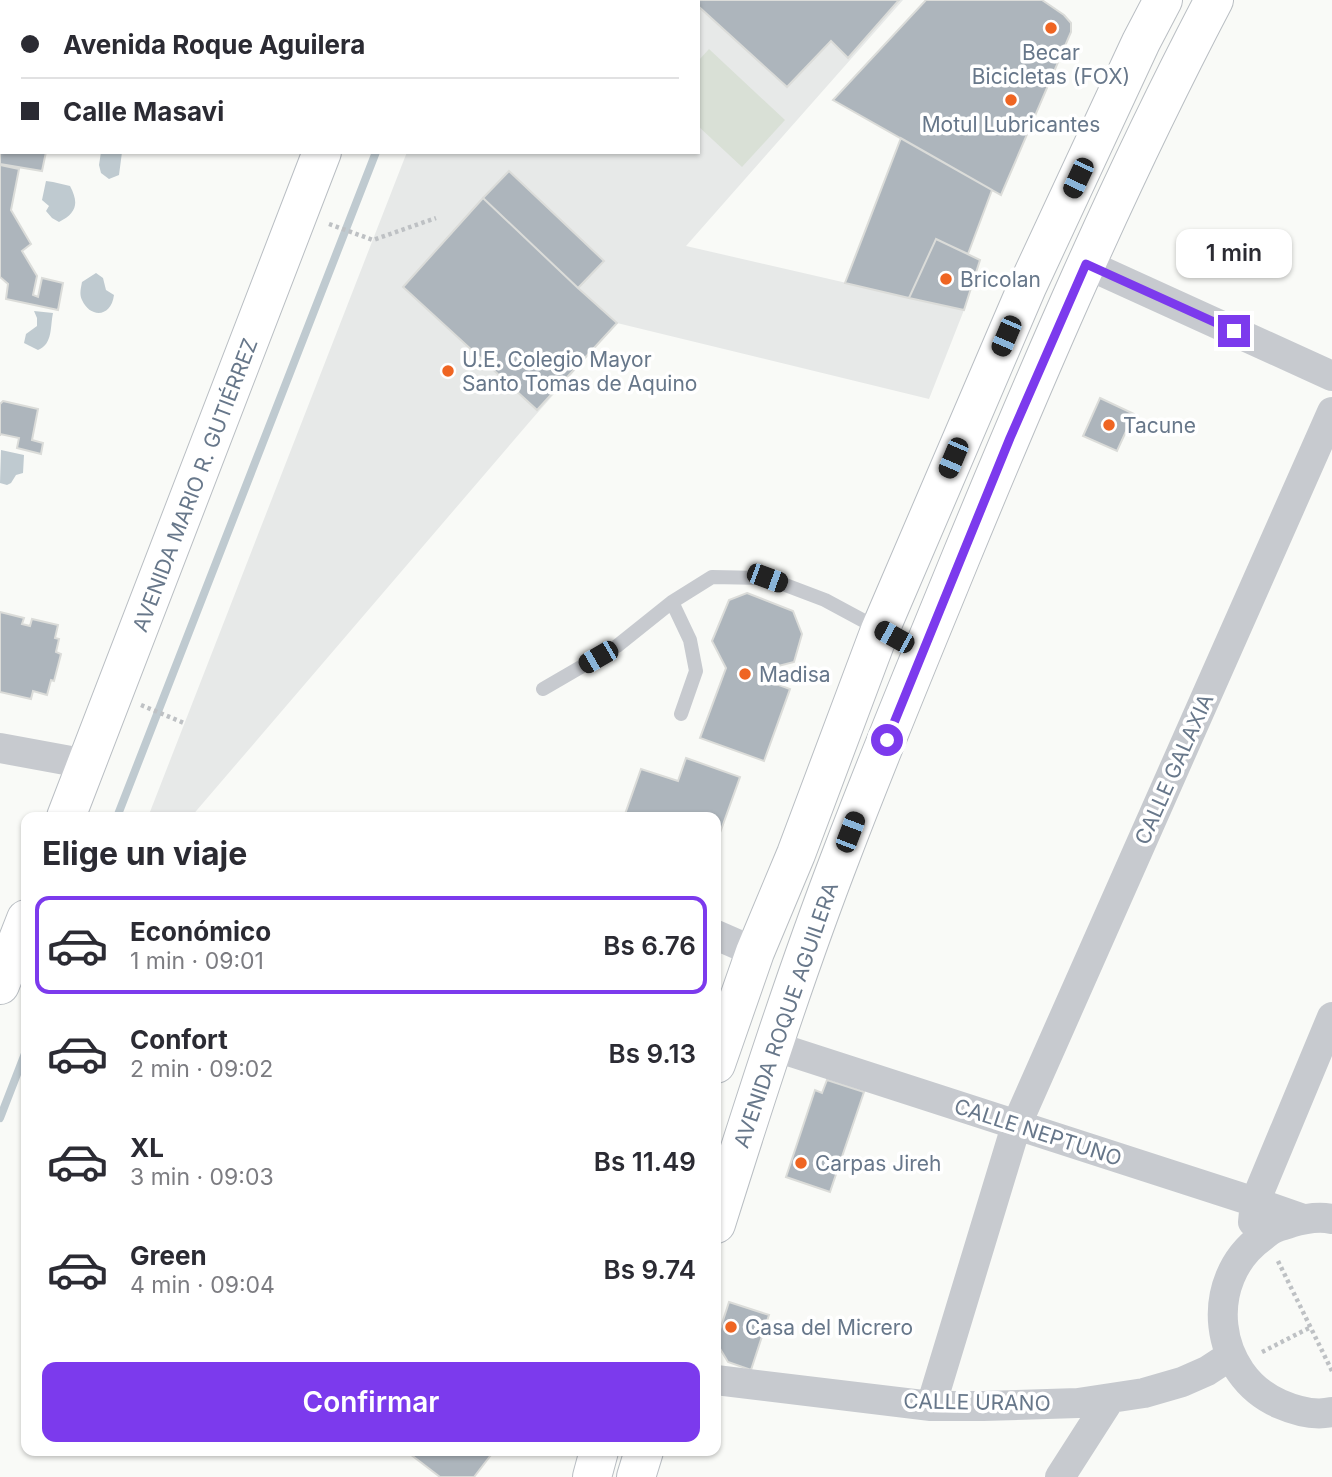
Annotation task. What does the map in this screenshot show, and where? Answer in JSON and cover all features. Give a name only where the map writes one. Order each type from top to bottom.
[{"type":"main road","name":"AVENIDA ROQUE AGUILERA","points":[[721,1208],[773,1046],[876,765],[1010,438],[1086,264],[1180,64],[1214,0]]},
{"type":"main road","points":[[1160,107],[1168,49],[1162,2]]},
{"type":"main road","points":[[721,1050],[755,952],[796,854],[880,629],[1027,287],[1162,2]]},
{"type":"main road","name":"AVENIDA MARIO R. GUTIÉRREZ","points":[[68,812],[321,154]]},
{"type":"main road","points":[[1010,438],[999,428],[995,415],[1027,287]]},
{"type":"main road","points":[[876,765],[877,737],[908,658],[908,649],[904,643],[880,629]]},
{"type":"main road","points":[[773,908],[761,1019],[761,1034],[773,1046]]},
{"type":"main road","points":[[0,985],[21,932]]},
{"type":"main road","points":[[592,1477],[598,1456]]},
{"type":"main road","points":[[636,1477],[642,1456]]},
{"type":"street","points":[[1086,264],[1332,376]]},
{"type":"street","name":"CALLE GALAXIA","points":[[931,1406],[1016,1126],[1332,412]]},
{"type":"street","points":[[0,748],[87,764]]},
{"type":"street","points":[[721,937],[755,952]]},
{"type":"street","points":[[1256,1241],[1255,1202],[1332,1017]]},
{"type":"street","name":"CALLE NEPTUNO","points":[[773,1046],[1016,1126],[1317,1219]]},
{"type":"street","points":[[1317,1219],[1275,1228],[1256,1241],[1233,1269],[1224,1297],[1222,1327],[1233,1360],[1247,1380],[1268,1399],[1295,1410],[1324,1414],[1332,1412]]},
{"type":"street","name":"CALLE URANO","points":[[721,1381],[931,1406],[1078,1403],[1144,1393],[1182,1382],[1233,1360]]},
{"type":"street","points":[[1060,1477],[1110,1399]]},
{"type":"lane","points":[[543,689],[617,646],[672,602],[712,577],[767,578],[825,600],[880,629]]},
{"type":"lane","points":[[672,602],[690,640],[696,671],[681,714]]},
{"type":"path","points":[[320,221],[373,240],[436,218]]},
{"type":"path","points":[[134,702],[184,723]]},
{"type":"path","points":[[1256,1241],[1281,1267],[1332,1371]]},
{"type":"path","points":[[1233,1360],[1311,1327]]},
{"type":"shaded area","name":"U.E. Colegio Mayor Santo Tomas de Aquino","points":[[700,0],[903,0],[686,246],[964,310],[929,399],[617,323],[195,812],[150,812],[406,154],[700,154]]},
{"type":"shaded area","points":[[709,49],[785,120],[742,167],[700,128],[700,59]]},
{"type":"shaded area","points":[[101,154],[122,154],[119,175],[109,179],[101,173]]},
{"type":"shaded area","points":[[46,181],[70,186],[75,198],[73,211],[59,222],[46,211],[49,206],[42,200]]},
{"type":"shaded area","points":[[96,273],[103,278],[106,290],[114,295],[109,308],[100,313],[86,306],[80,291],[82,282]]},
{"type":"shaded area","points":[[34,311],[53,313],[49,339],[38,350],[24,343],[26,334],[37,326]]},
{"type":"shaded area","points":[[1,450],[24,455],[23,473],[16,475],[7,485],[0,483]]},
{"type":"building","points":[[700,0],[899,0],[848,58],[831,41],[787,87],[700,8]]},
{"type":"building","points":[[926,0],[1042,0],[1071,23],[1071,32],[1001,195],[833,100]]},
{"type":"building","points":[[901,138],[992,190],[968,254],[936,239],[909,298],[845,283]]},
{"type":"building","points":[[0,154],[46,154],[42,171],[0,164]]},
{"type":"building","points":[[0,165],[19,169],[11,210],[31,244],[22,251],[37,276],[33,295],[38,297],[42,278],[63,283],[58,310],[6,299],[8,284],[0,277]]},
{"type":"building","points":[[509,171],[604,261],[578,288],[483,198]]},
{"type":"building","points":[[483,198],[617,323],[537,410],[403,287]]},
{"type":"building","name":"Bricolan","points":[[936,239],[980,260],[964,310],[909,298]]},
{"type":"building","name":"Tacune","points":[[1100,398],[1134,414],[1117,451],[1083,436]]},
{"type":"building","points":[[3,401],[38,409],[32,440],[43,443],[41,454],[17,448],[19,438],[0,434],[0,404]]},
{"type":"building","name":"Madisa","points":[[747,593],[793,611],[802,634],[794,662],[770,668],[765,680],[790,689],[764,761],[700,738],[726,668],[712,641],[729,600]]},
{"type":"building","points":[[0,612],[24,618],[22,624],[30,626],[32,619],[58,625],[56,652],[61,654],[54,681],[51,680],[47,695],[33,691],[31,699],[0,692]]},
{"type":"building","points":[[686,758],[740,777],[721,830],[721,812],[626,812],[641,769],[678,781]]},
{"type":"building","points":[[827,1080],[864,1092],[830,1192],[786,1177],[815,1090],[822,1093]]},
{"type":"building","points":[[729,1302],[769,1315],[751,1370],[728,1362],[721,1350],[721,1327]]},
{"type":"building","points":[[413,1456],[490,1456],[474,1477],[440,1477]]},
{"type":"waterway","points":[[119,812],[375,154]]},
{"type":"waterway","points":[[0,1118],[21,1064]]},
{"type":"place","name":"Becar Bicicletas (FOX)","points":[[1051,28]]},
{"type":"place","name":"Motul Lubricantes","points":[[1011,100]]},
{"type":"place","name":"Bricolan","points":[[946,279]]},
{"type":"place","name":"U.E. Colegio Mayor Santo Tomas de Aquino","points":[[448,371]]},
{"type":"place","name":"Tacune","points":[[1109,425]]},
{"type":"place","name":"Madisa","points":[[745,674]]},
{"type":"place","name":"Carpas Jireh","points":[[801,1163]]},
{"type":"place","name":"Casa del Micrero","points":[[731,1327]]},
{"type":"route","points":[[887,740],[1010,438],[1086,264],[1234,331]]}]
